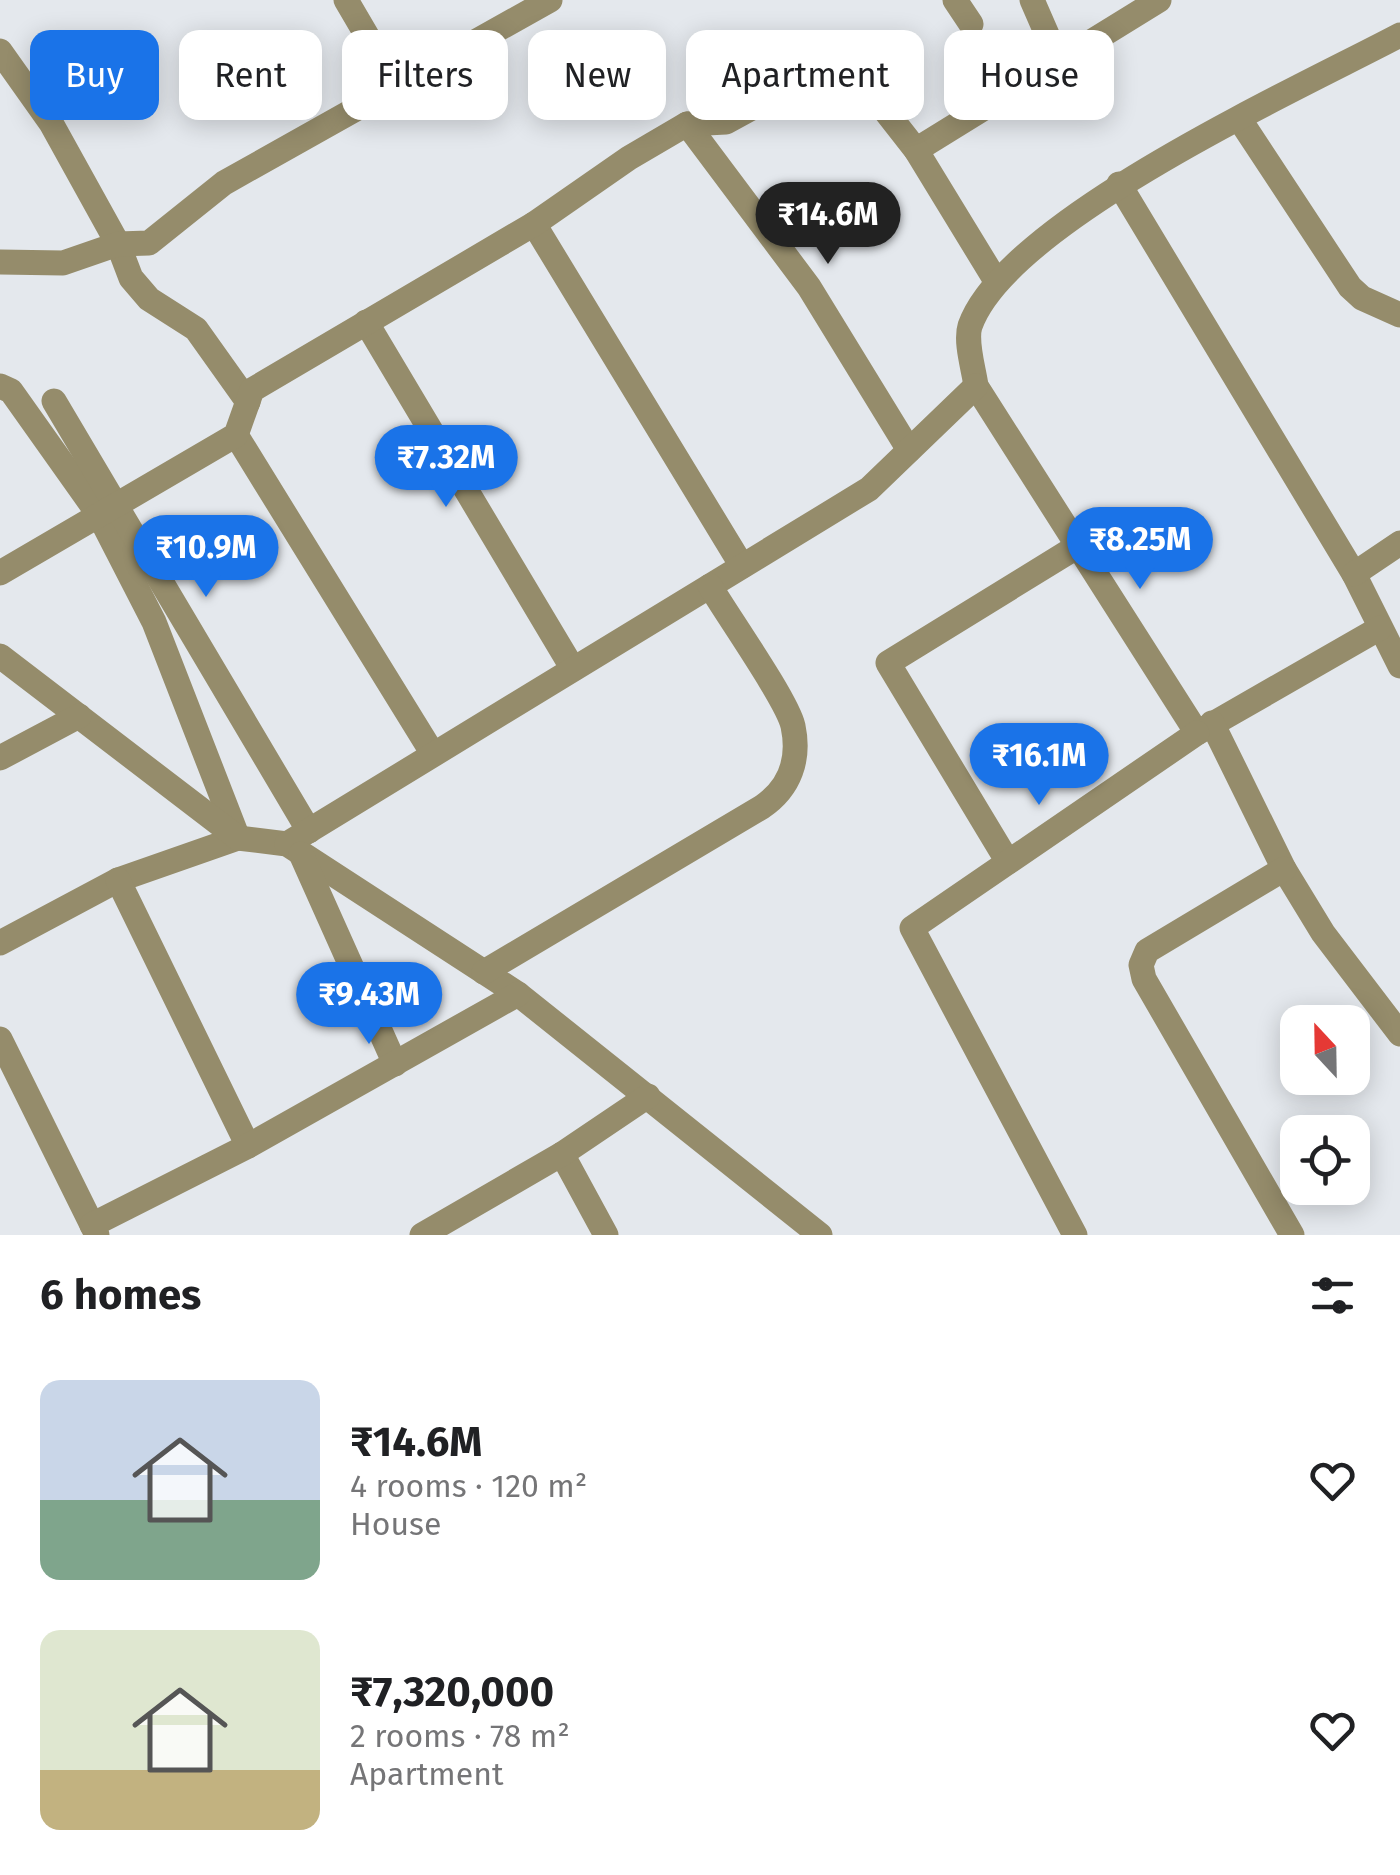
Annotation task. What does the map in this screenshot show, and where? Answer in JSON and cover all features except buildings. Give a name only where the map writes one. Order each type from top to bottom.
[{"type":"street","points":[[346,0],[364,30]]},
{"type":"street","points":[[497,30],[550,0]]},
{"type":"street","points":[[955,0],[972,24]]},
{"type":"street","points":[[1032,0],[1045,30]]},
{"type":"street","points":[[1110,30],[1158,0]]},
{"type":"street","points":[[1400,35],[1118,184],[996,281],[969,329],[976,386],[1078,546],[1205,728],[1323,933],[1400,1034]]},
{"type":"street","points":[[0,51],[52,123],[118,244],[130,278],[149,300],[196,329],[248,402]]},
{"type":"street","points":[[0,573],[236,435],[252,390],[534,224],[629,158],[687,124],[726,122],[844,58],[916,150],[996,281]]},
{"type":"street","points":[[0,262],[62,263],[118,244],[149,243],[224,183],[342,117]]},
{"type":"street","points":[[916,150],[965,120]]},
{"type":"street","points":[[1240,120],[1350,287],[1362,298],[1400,315]]},
{"type":"street","points":[[687,124],[809,287],[909,450]]},
{"type":"street","points":[[1118,184],[1354,574],[1400,666]]},
{"type":"street","points":[[534,224],[742,566]]},
{"type":"street","points":[[366,322],[574,669]]},
{"type":"street","points":[[0,386],[11,390],[109,509],[238,838]]},
{"type":"street","points":[[299,842],[433,754],[869,489],[976,386]]},
{"type":"street","points":[[54,400],[109,509],[299,842],[395,1064]]},
{"type":"street","points":[[236,435],[433,754]]},
{"type":"street","points":[[1354,574],[1400,542]]},
{"type":"street","points":[[1008,862],[888,663],[1078,546]]},
{"type":"street","points":[[484,972],[762,806],[788,783],[794,766],[793,724],[710,586]]},
{"type":"street","points":[[1075,1235],[912,928],[1205,728],[1380,628]]},
{"type":"street","points":[[0,656],[238,838]]},
{"type":"street","points":[[0,758],[79,716]]},
{"type":"street","points":[[0,943],[118,880],[238,838],[299,842],[518,994],[820,1235]]},
{"type":"street","points":[[1284,868],[1147,951],[1141,965],[1144,979],[1292,1235]]},
{"type":"street","points":[[118,880],[248,1146]]},
{"type":"street","points":[[0,1039],[95,1230],[518,994]]},
{"type":"street","points":[[431,1233],[562,1154],[648,1096]]},
{"type":"street","points":[[562,1154],[606,1235]]}]
